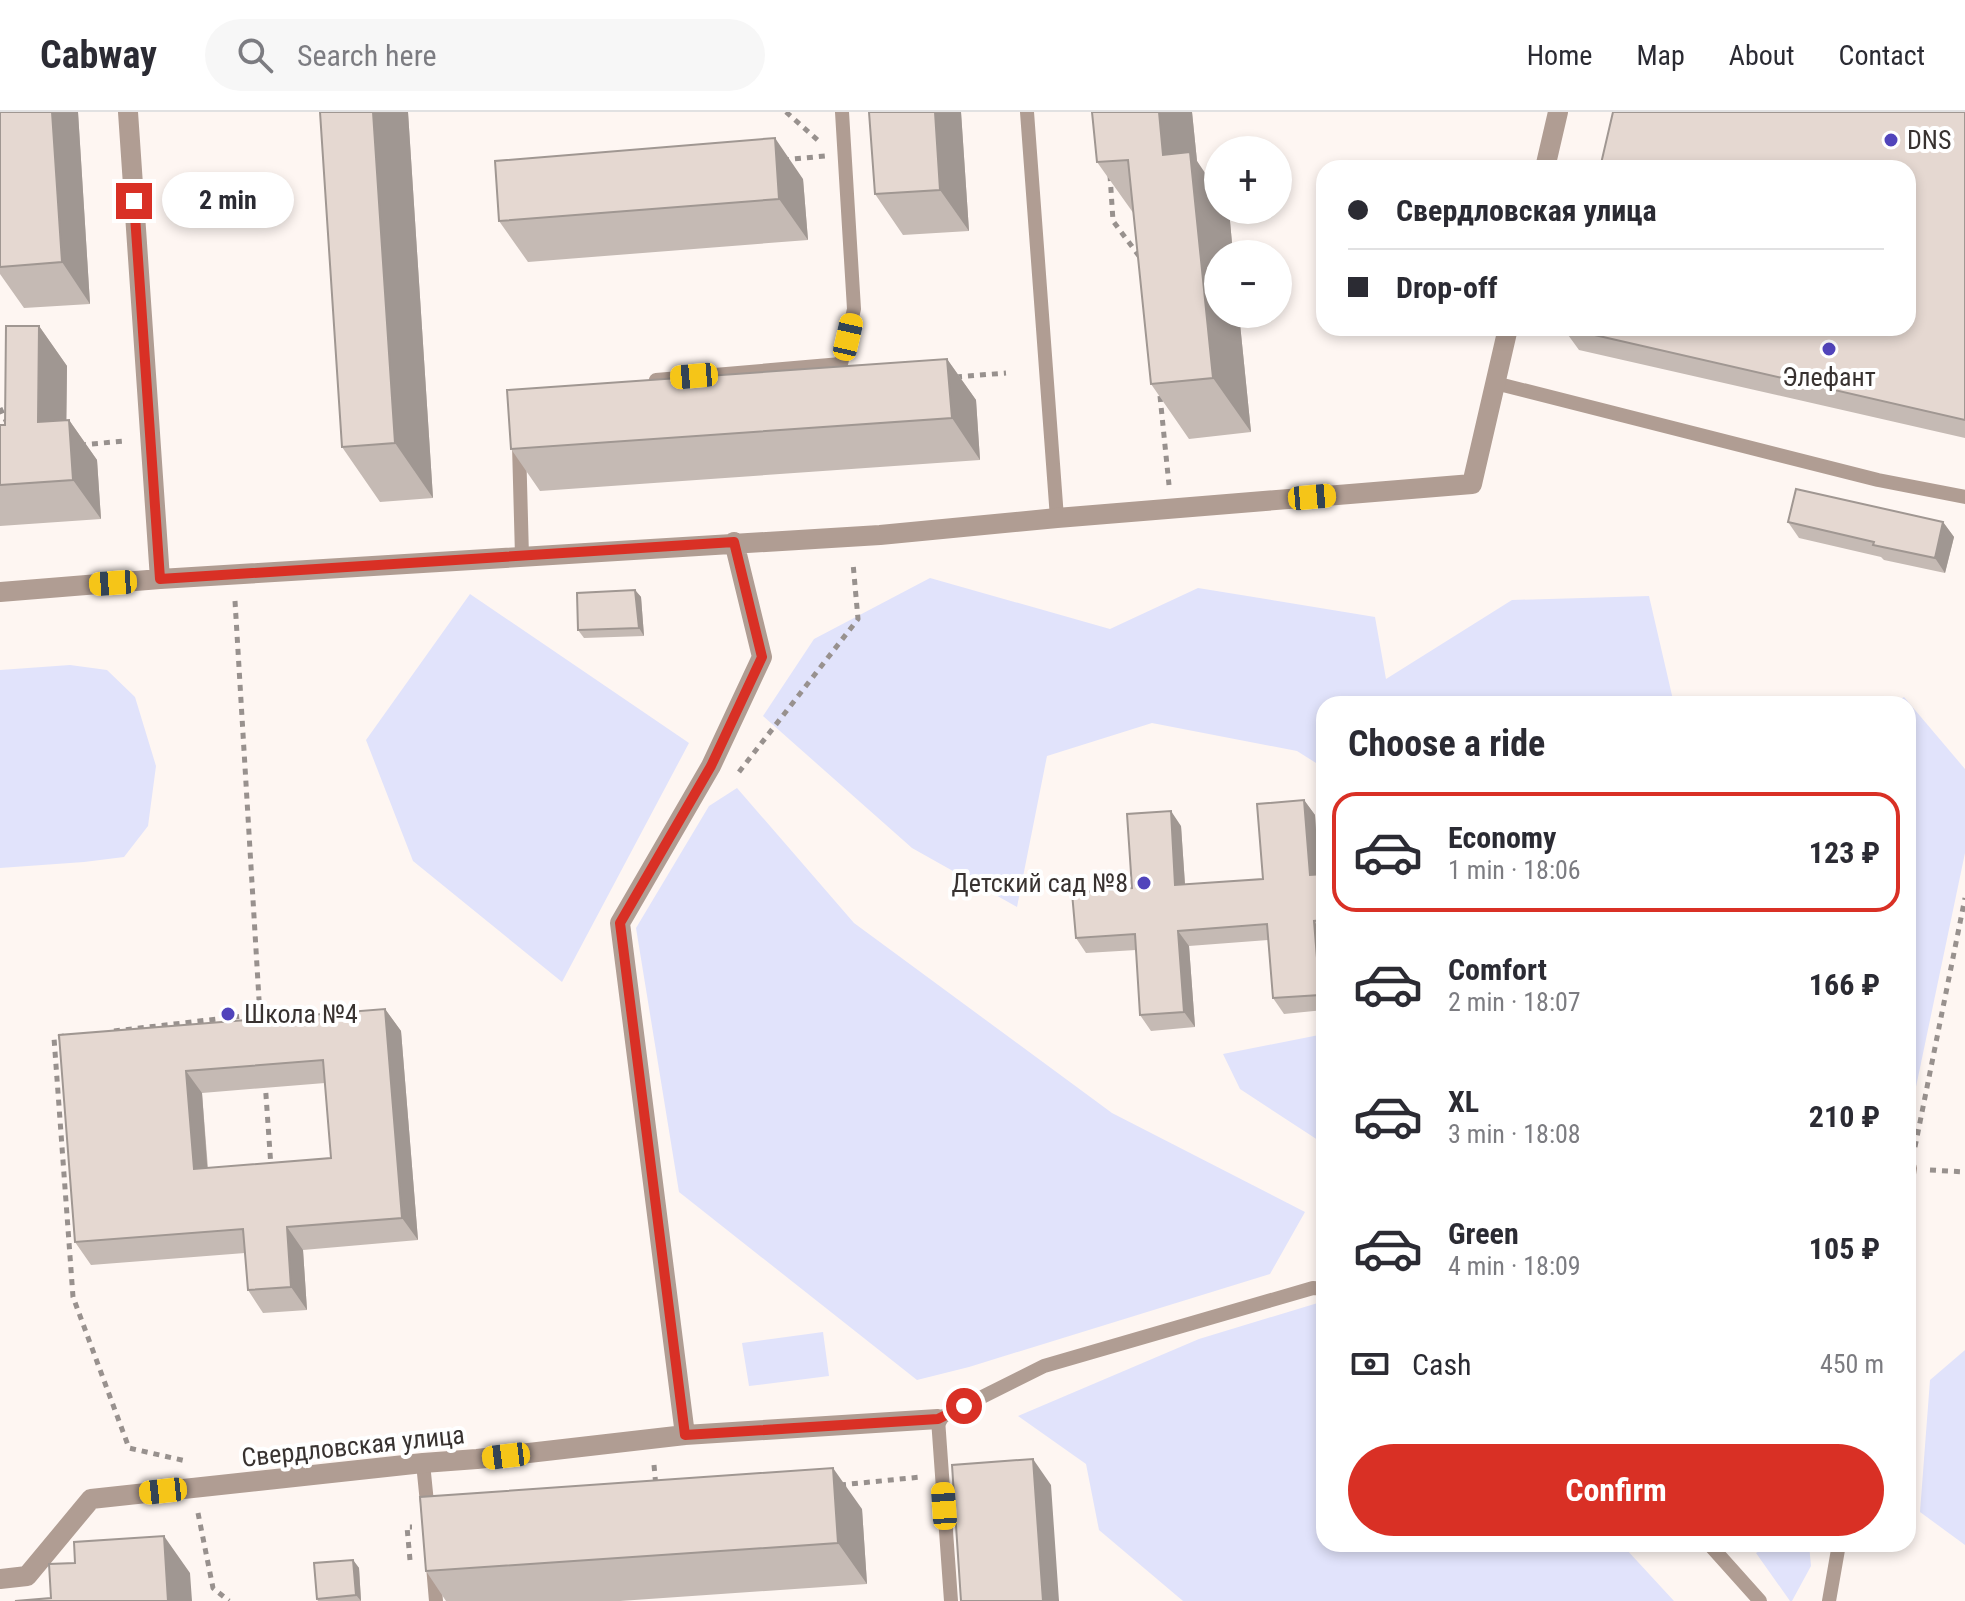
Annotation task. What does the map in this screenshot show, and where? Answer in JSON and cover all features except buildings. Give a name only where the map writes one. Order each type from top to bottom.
[{"type":"street","points":[[128,112],[160,579]]},
{"type":"street","points":[[1547,160],[1558,112]]},
{"type":"street","points":[[0,592],[160,579],[880,535],[1472,484],[1506,336]]},
{"type":"street","points":[[685,1435],[620,923],[711,766],[762,657],[734,542]]},
{"type":"street","name":"Свердловская улица","points":[[0,1579],[27,1576],[91,1499],[685,1435],[938,1419]]},
{"type":"lane","points":[[641,381],[841,364],[854,309],[842,112]]},
{"type":"lane","points":[[1027,112],[1057,518]]},
{"type":"lane","points":[[1495,383],[1878,480],[1965,497]]},
{"type":"lane","points":[[519,438],[522,556]]},
{"type":"lane","points":[[951,1601],[938,1419],[1044,1366],[1316,1288]]},
{"type":"lane","points":[[423,1463],[429,1525]]},
{"type":"lane","points":[[1716,1552],[1760,1601]]},
{"type":"lane","points":[[1829,1601],[1838,1552]]},
{"type":"lane","points":[[432,1555],[436,1601]]},
{"type":"path","points":[[771,161],[834,155],[786,112]]},
{"type":"path","points":[[1110,174],[1113,221],[1147,267]]},
{"type":"path","points":[[945,378],[1006,373]]},
{"type":"path","points":[[1155,487],[1170,486],[1160,392]]},
{"type":"path","points":[[0,408],[12,436]]},
{"type":"path","points":[[78,445],[150,439]]},
{"type":"path","points":[[735,777],[858,619],[851,550]]},
{"type":"path","points":[[235,601],[261,1030]]},
{"type":"path","points":[[1916,1138],[1965,898]]},
{"type":"path","points":[[102,1032],[260,1014]]},
{"type":"path","points":[[70,1036],[54,1038],[73,1297],[129,1448],[189,1461]]},
{"type":"path","points":[[264,1077],[271,1171]]},
{"type":"path","points":[[1916,1172],[1965,1172]]},
{"type":"path","points":[[654,1468],[657,1491]]},
{"type":"path","points":[[831,1485],[942,1475]]},
{"type":"path","points":[[198,1512],[213,1588],[229,1601]]},
{"type":"path","points":[[411,1571],[407,1527],[429,1525]]},
{"type":"shaded area","points":[[930,578],[1110,629],[1198,588],[1375,617],[1386,679],[1512,600],[1649,596],[1672,696],[1316,696],[1316,763],[1297,751],[1152,723],[1047,756],[1017,907],[912,848],[763,716],[814,639]]},
{"type":"shaded area","points":[[470,594],[689,743],[562,982],[413,861],[366,740]]},
{"type":"shaded area","points":[[70,665],[107,670],[135,697],[156,766],[148,826],[124,857],[0,868],[0,670]]},
{"type":"shaded area","points":[[1916,711],[1965,769],[1965,853],[1916,1087]]},
{"type":"shaded area","points":[[737,788],[854,923],[1112,1113],[1305,1212],[1270,1274],[969,1367],[917,1380],[679,1192],[636,928],[709,806]]},
{"type":"shaded area","points":[[1316,1036],[1316,1139],[1240,1089],[1223,1054]]},
{"type":"shaded area","points":[[1316,1304],[1316,1552],[1629,1552],[1674,1601],[1183,1601],[1099,1530],[1086,1464],[1018,1416],[1199,1339]]},
{"type":"shaded area","points":[[823,1332],[829,1376],[749,1386],[742,1343]]},
{"type":"shaded area","points":[[1965,1350],[1965,1545],[1920,1512],[1930,1380]]},
{"type":"shaded area","points":[[1810,1552],[1811,1566],[1792,1601],[1790,1601],[1756,1553]]},
{"type":"place","name":"DNS","points":[[1891,140]]},
{"type":"place","name":"Элефант","points":[[1829,349]]},
{"type":"place","name":"Детский сад №8","points":[[1144,883]]},
{"type":"place","name":"Школа №4","points":[[228,1014]]},
{"type":"route","points":[[134,201],[160,579],[734,542],[762,657],[711,766],[620,923],[685,1435],[938,1419],[964,1406]]}]
